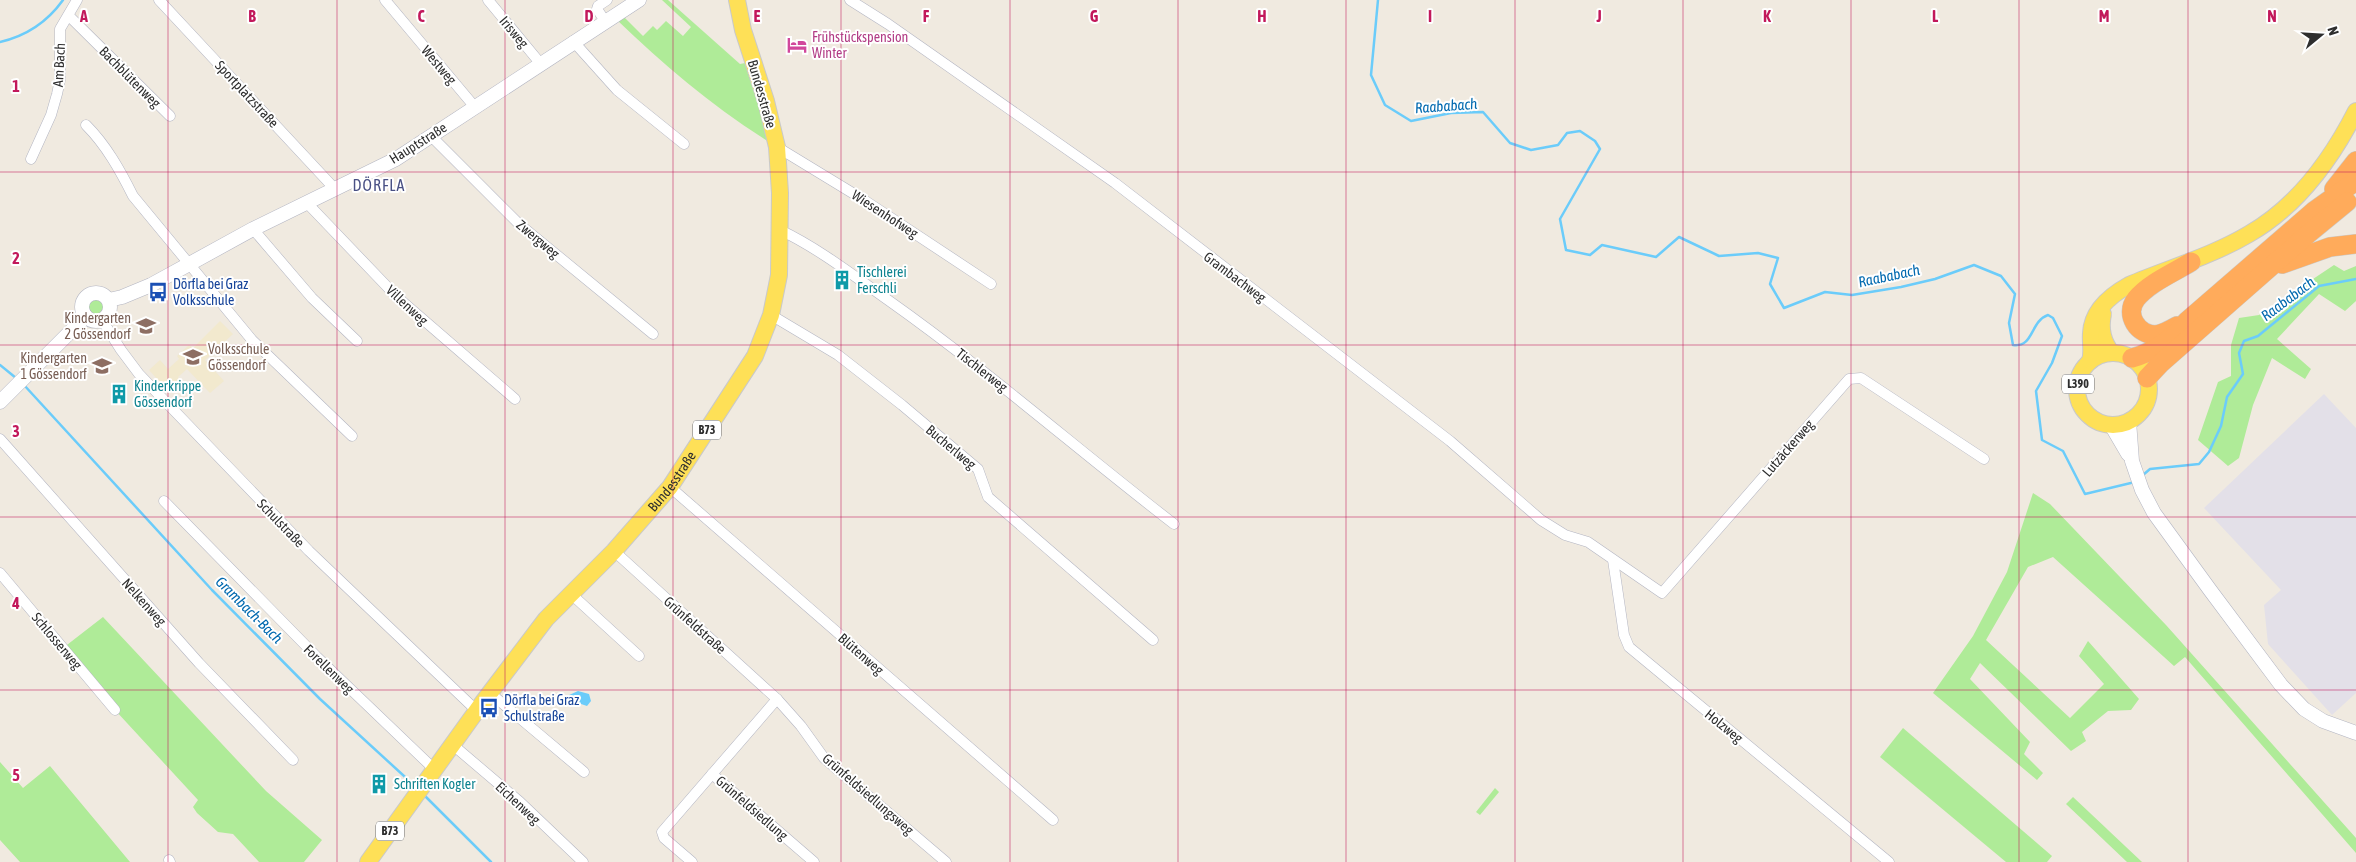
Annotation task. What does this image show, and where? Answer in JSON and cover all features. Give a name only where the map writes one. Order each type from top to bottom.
[{"type":"highway","points":[[2132,358],[2149,353],[2160,346],[2314,211],[2338,186],[2356,160]]},
{"type":"highway","points":[[2314,211],[2356,181]]},
{"type":"highway","points":[[2147,378],[2308,234],[2356,196]]},
{"type":"highway","points":[[2267,271],[2306,254],[2330,247],[2356,244]]},
{"type":"highway","points":[[2187,321],[2165,333],[2153,335],[2144,332],[2136,326],[2131,313],[2137,298],[2191,262]]},
{"type":"main road","name":"Hauptstraße","points":[[0,402],[80,322],[84,314],[82,305],[89,295],[101,294],[109,300],[122,298],[151,285],[306,202],[396,159],[573,41],[639,0]]},
{"type":"main road","name":"Bundesstraße","points":[[368,862],[546,619],[614,551],[670,487],[755,356],[771,315],[779,275],[780,230],[777,147],[766,101],[743,30],[737,0]]},
{"type":"main road","name":"L390","points":[[2090,361],[2093,322],[2096,313],[2107,302],[2129,285],[2191,262],[2249,234],[2293,200],[2326,163],[2356,112]]},
{"type":"main road","points":[[84,314],[94,321],[102,320],[109,313],[109,300]]},
{"type":"main road","points":[[2107,302],[2101,322],[2102,333],[2107,347],[2112,352],[2132,358],[2141,367],[2147,378],[2149,394],[2140,413],[2128,421],[2111,425],[2132,461],[2142,490],[2154,513],[2281,685],[2310,713],[2323,721],[2356,733]]},
{"type":"main road","name":"L390","points":[[2111,425],[2103,424],[2088,416],[2078,399],[2078,378],[2090,361],[2099,355],[2112,352]]},
{"type":"main road","points":[[2128,421],[2132,461]]},
{"type":"street","name":"Am Bach","points":[[32,159],[51,115],[60,80],[60,28],[76,0]]},
{"type":"street","name":"Sportplatzstraße","points":[[160,0],[334,188]]},
{"type":"street","name":"Westweg","points":[[386,0],[474,106]]},
{"type":"street","name":"Irisweg","points":[[488,0],[540,63]]},
{"type":"street","points":[[605,21],[597,9],[598,6],[607,0]]},
{"type":"street","name":"Grambachweg","points":[[850,0],[888,24],[1115,183],[1450,441],[1541,520],[1565,535],[1588,542],[1613,560]]},
{"type":"street","name":"Bachblütenweg","points":[[68,16],[170,116]]},
{"type":"street","points":[[573,41],[618,90],[684,144]]},
{"type":"street","points":[[86,125],[121,171],[133,196],[252,340],[352,436]]},
{"type":"street","name":"Zwergweg","points":[[431,136],[519,224],[652,334]]},
{"type":"street","name":"Wiesenhofweg","points":[[777,147],[864,200],[991,284]]},
{"type":"street","name":"Villenweg","points":[[306,202],[397,297],[515,399]]},
{"type":"street","points":[[253,229],[312,298],[357,342]]},
{"type":"street","name":"Tischlerweg","points":[[780,230],[853,275],[919,322],[1174,524]]},
{"type":"street","name":"Bucherlweg","points":[[771,315],[838,356],[902,405],[978,469],[988,497],[1153,640]]},
{"type":"street","name":"Schulstraße","points":[[102,320],[139,374],[309,551],[477,711]]},
{"type":"street","name":"Lutzäckerweg","points":[[1613,560],[1662,593],[1849,379],[1861,378],[1984,460]]},
{"type":"street","name":"Nelkenweg","points":[[0,439],[199,663],[293,760]]},
{"type":"street","name":"Blütenweg","points":[[670,487],[1053,820]]},
{"type":"street","name":"Forellenweg","points":[[164,501],[310,651],[435,770]]},
{"type":"street","name":"Grünfeldstraße","points":[[614,551],[777,699]]},
{"type":"street","name":"Holzweg","points":[[1613,560],[1624,635],[1629,647],[1889,862]]},
{"type":"street","name":"Schlosserweg","points":[[0,572],[114,710]]},
{"type":"street","points":[[570,593],[639,656]]},
{"type":"street","points":[[490,693],[584,772]]},
{"type":"street","name":"Grünfeldsiedlung","points":[[692,862],[664,838],[662,832],[777,699]]},
{"type":"street","name":"Grünfeldsiedlungsweg","points":[[777,699],[801,726],[824,758],[946,862]]},
{"type":"street","name":"Eichenweg","points":[[453,745],[520,802],[582,862]]},
{"type":"street","name":"Grünfeldsiedlung","points":[[712,774],[814,862]]},
{"type":"shaded area","name":"Volksschule Gössendorf","points":[[220,321],[233,334],[205,360],[224,381],[210,393],[187,369],[178,377],[180,380],[168,391],[149,370],[160,360],[168,369],[179,359],[177,356],[189,345],[193,348]]},
{"type":"shaded area","points":[[2324,394],[2356,428],[2356,693],[2332,715],[2268,644],[2264,605],[2281,590],[2204,508]]},
{"type":"green space","points":[[662,0],[668,0],[740,64],[745,63],[764,118],[769,142],[690,85],[617,20],[623,16],[643,36],[653,26],[657,30],[666,21],[683,36],[691,27]]},
{"type":"green space","points":[[2334,265],[2344,271],[2356,266],[2356,301],[2345,311],[2319,294],[2277,339],[2311,369],[2305,379],[2272,358],[2253,405],[2239,458],[2228,466],[2198,440],[2218,382],[2231,376],[2231,345],[2239,318],[2259,315]]},
{"type":"green space","points":[[96,299],[102,301],[104,307],[102,313],[96,315],[90,313],[88,307],[90,301]]},
{"type":"green space","points":[[2033,493],[2050,504],[2166,625],[2356,838],[2356,853],[2185,657],[2174,666],[2053,557],[2028,567],[1986,640],[2070,718],[2104,684],[2079,656],[2088,641],[2139,699],[2131,710],[2108,711],[2082,732],[2086,741],[2071,751],[1980,663],[1970,679],[2030,742],[2024,754],[2043,773],[2037,780],[1933,693],[1973,636],[2007,572]]},
{"type":"green space","points":[[103,617],[266,791],[322,840],[304,862],[259,862],[233,834],[218,832],[197,813],[193,807],[198,800],[115,710],[63,648]]},
{"type":"green space","points":[[1903,728],[2052,856],[2047,862],[2006,862],[1880,757]]},
{"type":"green space","points":[[0,762],[23,788],[50,766],[130,862],[20,862],[0,840]]},
{"type":"green space","points":[[1495,788],[1499,792],[1480,815],[1476,812]]},
{"type":"green space","points":[[2073,797],[2142,862],[2127,862],[2066,804]]},
{"type":"water","points":[[578,691],[589,694],[591,701],[587,706],[566,699],[567,696]]},
{"type":"waterway","name":"Raababach","points":[[0,42],[19,36],[36,27],[63,0]]},
{"type":"waterway","name":"Raababach","points":[[1378,0],[1371,75],[1385,105],[1411,121],[1451,113],[1483,112],[1510,143],[1531,150],[1558,145],[1567,133],[1580,131],[1595,141],[1600,149],[1560,219],[1566,250],[1590,255],[1602,245],[1656,257],[1679,237],[1719,256],[1758,253],[1778,258],[1770,284],[1784,308],[1825,292],[1852,295],[1901,287],[1935,279],[1974,265],[2001,276],[2015,294],[2009,323],[2013,345],[2020,345],[2025,342],[2042,318],[2048,315],[2053,318],[2062,336],[2052,363],[2036,391],[2042,440],[2063,451],[2085,494],[2135,482]]},
{"type":"waterway","name":"Raababach","points":[[2143,475],[2150,469],[2199,464],[2209,452],[2221,426],[2227,397],[2243,374],[2239,353],[2244,341],[2258,336],[2319,286],[2356,279]]},
{"type":"waterway","name":"Grambach-Bach","points":[[0,365],[16,378]]},
{"type":"waterway","name":"Grambach-Bach","points":[[24,385],[212,590],[320,699],[416,787]]},
{"type":"waterway","name":"Grambach-Bach","points":[[423,794],[491,862]]},
{"type":"place","name":"Frühstückspension Winter","points":[[797,45]]},
{"type":"place","name":"Tischlerei Ferschli","points":[[842,280]]},
{"type":"place","name":"Dörfla bei Graz Volksschule","points":[[158,292]]},
{"type":"place","name":"Kindergarten 2 Gössendorf","points":[[146,326]]},
{"type":"place","name":"Volksschule Gössendorf","points":[[193,357]]},
{"type":"place","name":"Kindergarten 1 Gössendorf","points":[[102,366]]},
{"type":"place","name":"Kinderkrippe Gössendorf","points":[[119,394]]},
{"type":"place","name":"Dörfla bei Graz Schulstraße","points":[[489,708]]},
{"type":"place","name":"Schriften Kogler","points":[[379,784]]},
{"type":"district","name":"DÖRFLA","points":[[379,185]]}]
